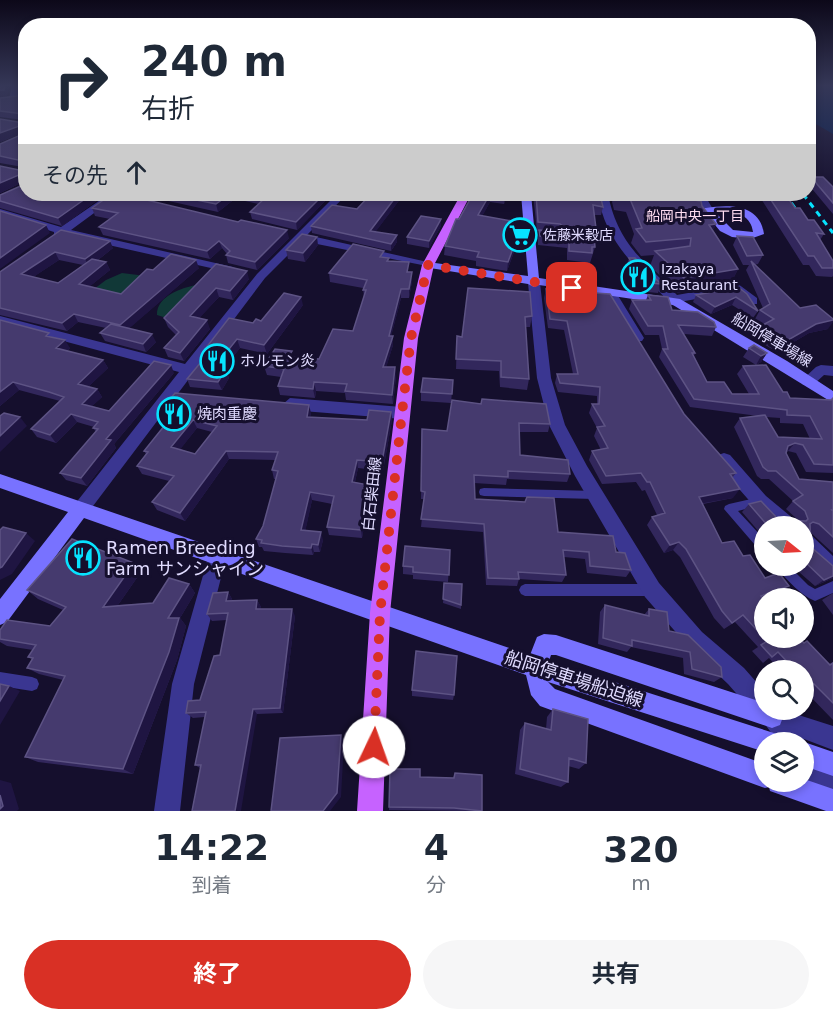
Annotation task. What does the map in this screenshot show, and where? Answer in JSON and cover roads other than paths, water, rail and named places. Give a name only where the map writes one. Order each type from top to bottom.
[{"type":"main road","name":"白石柴田線","points":[[370,811],[380,614],[411,338],[428,265],[462,201]]},
{"type":"street","points":[[45,244],[110,201]]},
{"type":"street","points":[[0,615],[292,235],[333,201]]},
{"type":"street","points":[[527,201],[534,235],[534,283],[544,378],[555,415],[595,495],[652,590],[695,639],[736,676],[754,697]]},
{"type":"street","points":[[601,201],[617,236],[635,262],[676,302],[681,298],[738,288],[753,301]]},
{"type":"street","points":[[676,206],[709,211],[703,201]]},
{"type":"street","points":[[0,212],[62,231],[261,276]]},
{"type":"street","points":[[292,235],[428,265]]},
{"type":"street","points":[[635,262],[658,259]]},
{"type":"street","name":"船岡停車場線","points":[[428,265],[534,283],[676,302],[833,398]]},
{"type":"street","points":[[611,294],[644,351]]},
{"type":"street","points":[[0,320],[189,370]]},
{"type":"street","points":[[808,381],[821,370],[833,370]]},
{"type":"street","points":[[171,393],[195,395]]},
{"type":"street","points":[[278,403],[402,413]]},
{"type":"street","points":[[716,451],[760,501],[777,516]]},
{"type":"street","name":"船岡停車場船迫線","points":[[0,481],[537,668],[754,737]]},
{"type":"street","points":[[814,550],[833,569]]},
{"type":"street","points":[[167,811],[183,684],[218,558]]},
{"type":"street","points":[[754,708],[550,644],[542,647],[537,668],[539,692],[548,698],[754,772]]},
{"type":"street","points":[[774,720],[784,732]]},
{"type":"street","points":[[787,720],[833,738]]},
{"type":"street","points":[[814,759],[833,764]]},
{"type":"street","points":[[814,768],[833,792]]},
{"type":"street","points":[[807,792],[833,801]]},
{"type":"lane","points":[[484,492],[595,495]]},
{"type":"lane","points":[[754,536],[729,509],[760,501]]},
{"type":"lane","points":[[792,576],[804,589],[815,595],[833,587]]},
{"type":"lane","points":[[525,590],[652,590]]},
{"type":"lane","points":[[0,679],[32,684]]},
{"type":"water","points":[[816,123],[833,123],[833,134],[816,124]]},
{"type":"railway","points":[[790,201],[805,222]]},
{"type":"railway","points":[[808,201],[833,233]]},
{"type":"place","name":"佐藤米穀店","points":[[520,235]]},
{"type":"place","name":"Izakaya Restaurant","points":[[638,277]]},
{"type":"place","name":"ホルモン炎","points":[[217,361]]},
{"type":"place","name":"焼肉重慶","points":[[174,414]]},
{"type":"place","name":"Ramen Breeding Farm サンシャイン","points":[[83,558]]},
{"type":"district","name":"船岡中央一丁目","points":[[695,216]]}]
